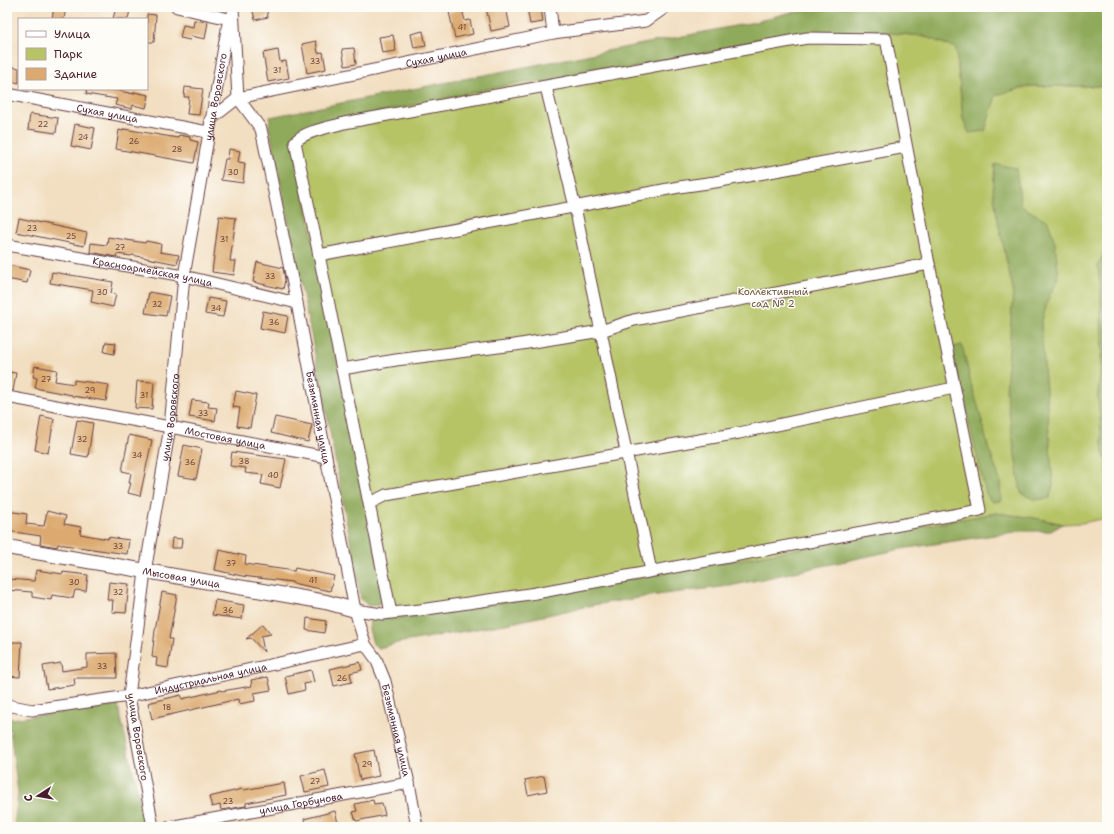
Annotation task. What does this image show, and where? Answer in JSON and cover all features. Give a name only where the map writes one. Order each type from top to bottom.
[{"type":"street","points":[[177,7],[229,19]]},
{"type":"street","points":[[232,7],[238,98]]},
{"type":"street","name":"улица Воровского","points":[[153,827],[129,696],[145,572],[170,427],[184,276],[210,120],[232,7]]},
{"type":"street","points":[[550,7],[553,33]]},
{"type":"street","name":"Сухая улица","points":[[210,120],[238,98],[553,33],[646,21],[666,7]]},
{"type":"street","points":[[354,610],[382,614],[420,610],[536,593],[980,510],[928,264],[886,39],[807,38],[344,123],[311,133],[296,140],[295,142],[370,503],[391,613]]},
{"type":"street","points":[[546,87],[575,207],[627,452],[650,571]]},
{"type":"street","name":"Сухая улица","points":[[7,94],[208,132]]},
{"type":"street","name":"Безымянная улица","points":[[238,98],[261,129],[297,303],[354,610],[365,644],[376,659],[385,681],[409,783],[417,827]]},
{"type":"street","points":[[319,255],[679,187],[715,182],[906,147]]},
{"type":"street","name":"Красноармейская улица","points":[[7,244],[184,276],[297,303]]},
{"type":"street","points":[[342,369],[396,360],[515,345],[601,331],[634,320],[928,264]]},
{"type":"street","points":[[370,503],[386,495],[740,433],[954,388]]},
{"type":"street","name":"Мостовая улица","points":[[7,397],[326,457]]},
{"type":"street","name":"Мысовая улица","points":[[7,547],[326,602],[354,610]]},
{"type":"street","name":"Индустриальная улица","points":[[7,705],[32,710],[129,696],[365,644]]},
{"type":"street","name":"улица Горбунова","points":[[169,827],[409,783]]},
{"type":"green space","points":[[846,7],[953,7],[966,12],[992,7],[1107,7],[1107,139],[1103,86],[1030,86],[996,95],[985,131],[969,133],[963,119],[956,48],[923,36],[880,32],[800,34],[553,83],[526,81],[328,123],[292,136],[385,599],[377,605],[368,606],[361,599],[324,399],[269,126],[270,117],[755,22],[787,13]]},
{"type":"green space","name":"Коллективный сад № 2","points":[[880,32],[923,36],[956,48],[963,119],[985,131],[995,95],[1030,86],[1103,86],[1107,139],[1107,234],[1106,249],[1098,266],[1101,294],[1102,347],[1098,396],[1103,453],[1107,463],[1107,518],[1082,523],[1063,524],[1035,518],[996,513],[500,603],[394,619],[385,617],[385,599],[292,136],[328,123],[526,81],[553,83],[800,34]]},
{"type":"green space","points":[[995,164],[1016,168],[1021,206],[1048,221],[1055,243],[1059,278],[1050,294],[1041,324],[1053,485],[1050,498],[1035,500],[1021,493],[1018,476],[1006,391],[1013,290],[997,217],[993,189]]},
{"type":"green space","points":[[1107,234],[1107,463],[1103,453],[1098,396],[1102,347],[1101,294],[1098,266],[1106,249]]},
{"type":"green space","points":[[962,345],[988,447],[1000,480],[1001,501],[992,502],[986,494],[953,354],[954,347]]},
{"type":"green space","points":[[996,513],[1035,518],[1063,524],[1051,531],[1021,531],[901,549],[730,586],[593,605],[511,623],[397,643],[379,648],[373,644],[369,629],[370,620],[375,617],[395,619],[500,603]]},
{"type":"green space","points":[[118,705],[144,820],[129,827],[14,827],[18,793],[10,729],[7,729],[7,717],[11,719]]},
{"type":"building","points":[[54,7],[66,7],[64,18],[52,18]]},
{"type":"building","points":[[116,7],[130,10],[128,18],[113,18]]},
{"type":"building","points":[[252,7],[266,7],[268,17],[255,20]]},
{"type":"building","points":[[486,7],[506,7],[510,27],[491,31]]},
{"type":"building","points":[[527,7],[541,7],[543,22],[530,24]]},
{"type":"building","points":[[462,9],[465,21],[470,20],[473,34],[455,38],[449,12]]},
{"type":"building","points":[[147,14],[156,15],[154,42],[148,42]]},
{"type":"building","points":[[194,20],[208,22],[205,39],[191,36],[190,40],[180,38],[183,25],[193,27]]},
{"type":"building","points":[[423,31],[426,46],[414,48],[411,34]]},
{"type":"building","points":[[393,35],[396,51],[382,53],[379,37]]},
{"type":"building","points":[[316,41],[318,53],[323,52],[326,69],[307,73],[302,44]]},
{"type":"building","points":[[354,48],[356,64],[345,66],[342,49]]},
{"type":"building","points":[[278,50],[280,62],[286,61],[289,78],[268,82],[263,53]]},
{"type":"building","points":[[7,66],[18,68],[18,83],[7,80]]},
{"type":"building","points":[[185,87],[203,89],[199,115],[187,114],[189,97],[184,97]]},
{"type":"building","points":[[87,90],[115,90],[149,95],[146,108],[133,105],[132,109],[115,105],[117,99],[86,94]]},
{"type":"building","points":[[30,114],[58,118],[56,133],[28,129]]},
{"type":"building","points":[[75,124],[95,128],[91,150],[71,146]]},
{"type":"building","points":[[124,129],[178,138],[179,135],[190,137],[190,140],[198,142],[194,163],[116,149],[119,130],[123,131]]},
{"type":"building","points":[[229,149],[240,151],[238,162],[245,163],[243,183],[221,180],[225,159],[228,159]]},
{"type":"building","points":[[219,216],[236,218],[230,261],[236,261],[234,275],[212,272]]},
{"type":"building","points":[[19,218],[87,233],[84,246],[16,232]]},
{"type":"building","points":[[108,237],[161,244],[160,252],[179,255],[177,264],[132,255],[117,254],[116,257],[90,252],[91,243],[107,245]]},
{"type":"building","points":[[257,262],[283,268],[285,280],[283,289],[253,282]]},
{"type":"building","points":[[7,265],[30,270],[27,283],[7,279]]},
{"type":"building","points":[[52,272],[113,282],[111,293],[116,294],[113,307],[91,302],[93,290],[50,283]]},
{"type":"building","points":[[149,292],[170,296],[166,316],[145,313]]},
{"type":"building","points":[[208,298],[226,301],[223,317],[205,314]]},
{"type":"building","points":[[263,311],[288,316],[285,333],[260,328]]},
{"type":"building","points":[[106,342],[116,343],[114,354],[104,352]]},
{"type":"building","points":[[35,366],[57,370],[55,381],[74,384],[74,380],[109,385],[106,401],[72,396],[35,388],[37,378],[33,377]]},
{"type":"building","points":[[7,372],[16,373],[13,391],[7,390]]},
{"type":"building","points":[[137,381],[154,382],[152,409],[135,408]]},
{"type":"building","points":[[236,391],[256,395],[250,428],[237,426],[240,408],[233,407]]},
{"type":"building","points":[[192,400],[209,402],[208,407],[217,408],[215,421],[189,417]]},
{"type":"building","points":[[41,416],[54,419],[48,453],[35,450]]},
{"type":"building","points":[[275,417],[312,425],[308,442],[271,433]]},
{"type":"building","points":[[77,420],[93,423],[88,457],[71,454]]},
{"type":"building","points":[[129,435],[152,440],[140,496],[128,493],[131,483],[129,483],[131,473],[122,471]]},
{"type":"building","points":[[184,445],[202,449],[196,479],[178,476]]},
{"type":"building","points":[[232,452],[286,459],[280,488],[261,484],[263,475],[245,473],[246,468],[230,466]]},
{"type":"building","points":[[7,511],[27,514],[26,524],[44,526],[47,511],[66,516],[64,524],[81,527],[80,534],[108,539],[108,537],[129,540],[127,554],[58,544],[57,547],[40,544],[41,536],[7,531]]},
{"type":"building","points":[[172,538],[182,539],[181,548],[171,548]]},
{"type":"building","points":[[219,550],[246,556],[245,564],[294,571],[295,568],[334,576],[330,591],[292,582],[242,576],[215,570]]},
{"type":"building","points":[[36,570],[63,574],[63,572],[88,575],[86,591],[75,590],[73,598],[52,595],[51,600],[32,597],[32,592],[7,590],[7,579],[34,581]]},
{"type":"building","points":[[109,582],[129,584],[126,613],[112,612],[113,600],[107,600]]},
{"type":"building","points":[[162,592],[177,595],[169,639],[172,639],[168,668],[156,666],[157,658],[152,657]]},
{"type":"building","points":[[215,600],[244,605],[242,619],[212,615]]},
{"type":"building","points":[[307,618],[326,621],[324,633],[306,630]]},
{"type":"building","points":[[263,624],[271,634],[261,636],[264,652],[251,638],[246,639]]},
{"type":"building","points":[[7,642],[22,642],[20,677],[7,676]]},
{"type":"building","points":[[116,653],[117,678],[74,678],[75,685],[47,689],[43,666],[61,663],[62,671],[87,667],[87,654]]},
{"type":"building","points":[[360,662],[362,670],[350,673],[352,682],[334,686],[330,669]]},
{"type":"building","points":[[311,670],[314,682],[304,684],[305,690],[289,694],[285,676]]},
{"type":"building","points":[[268,677],[271,690],[254,693],[255,701],[239,704],[238,699],[152,719],[148,703],[181,695],[182,699],[221,690],[252,686],[251,680]]},
{"type":"building","points":[[374,750],[379,776],[360,780],[355,754]]},
{"type":"building","points":[[325,770],[329,787],[305,792],[301,776]]},
{"type":"building","points":[[544,776],[547,791],[528,795],[525,780]]},
{"type":"building","points":[[284,783],[286,795],[246,803],[246,806],[221,810],[220,805],[212,807],[209,797],[242,789]]},
{"type":"building","points":[[373,800],[374,804],[382,803],[385,815],[356,821],[353,812],[357,811],[355,804]]},
{"type":"building","points":[[335,811],[339,827],[306,827],[304,819]]}]
